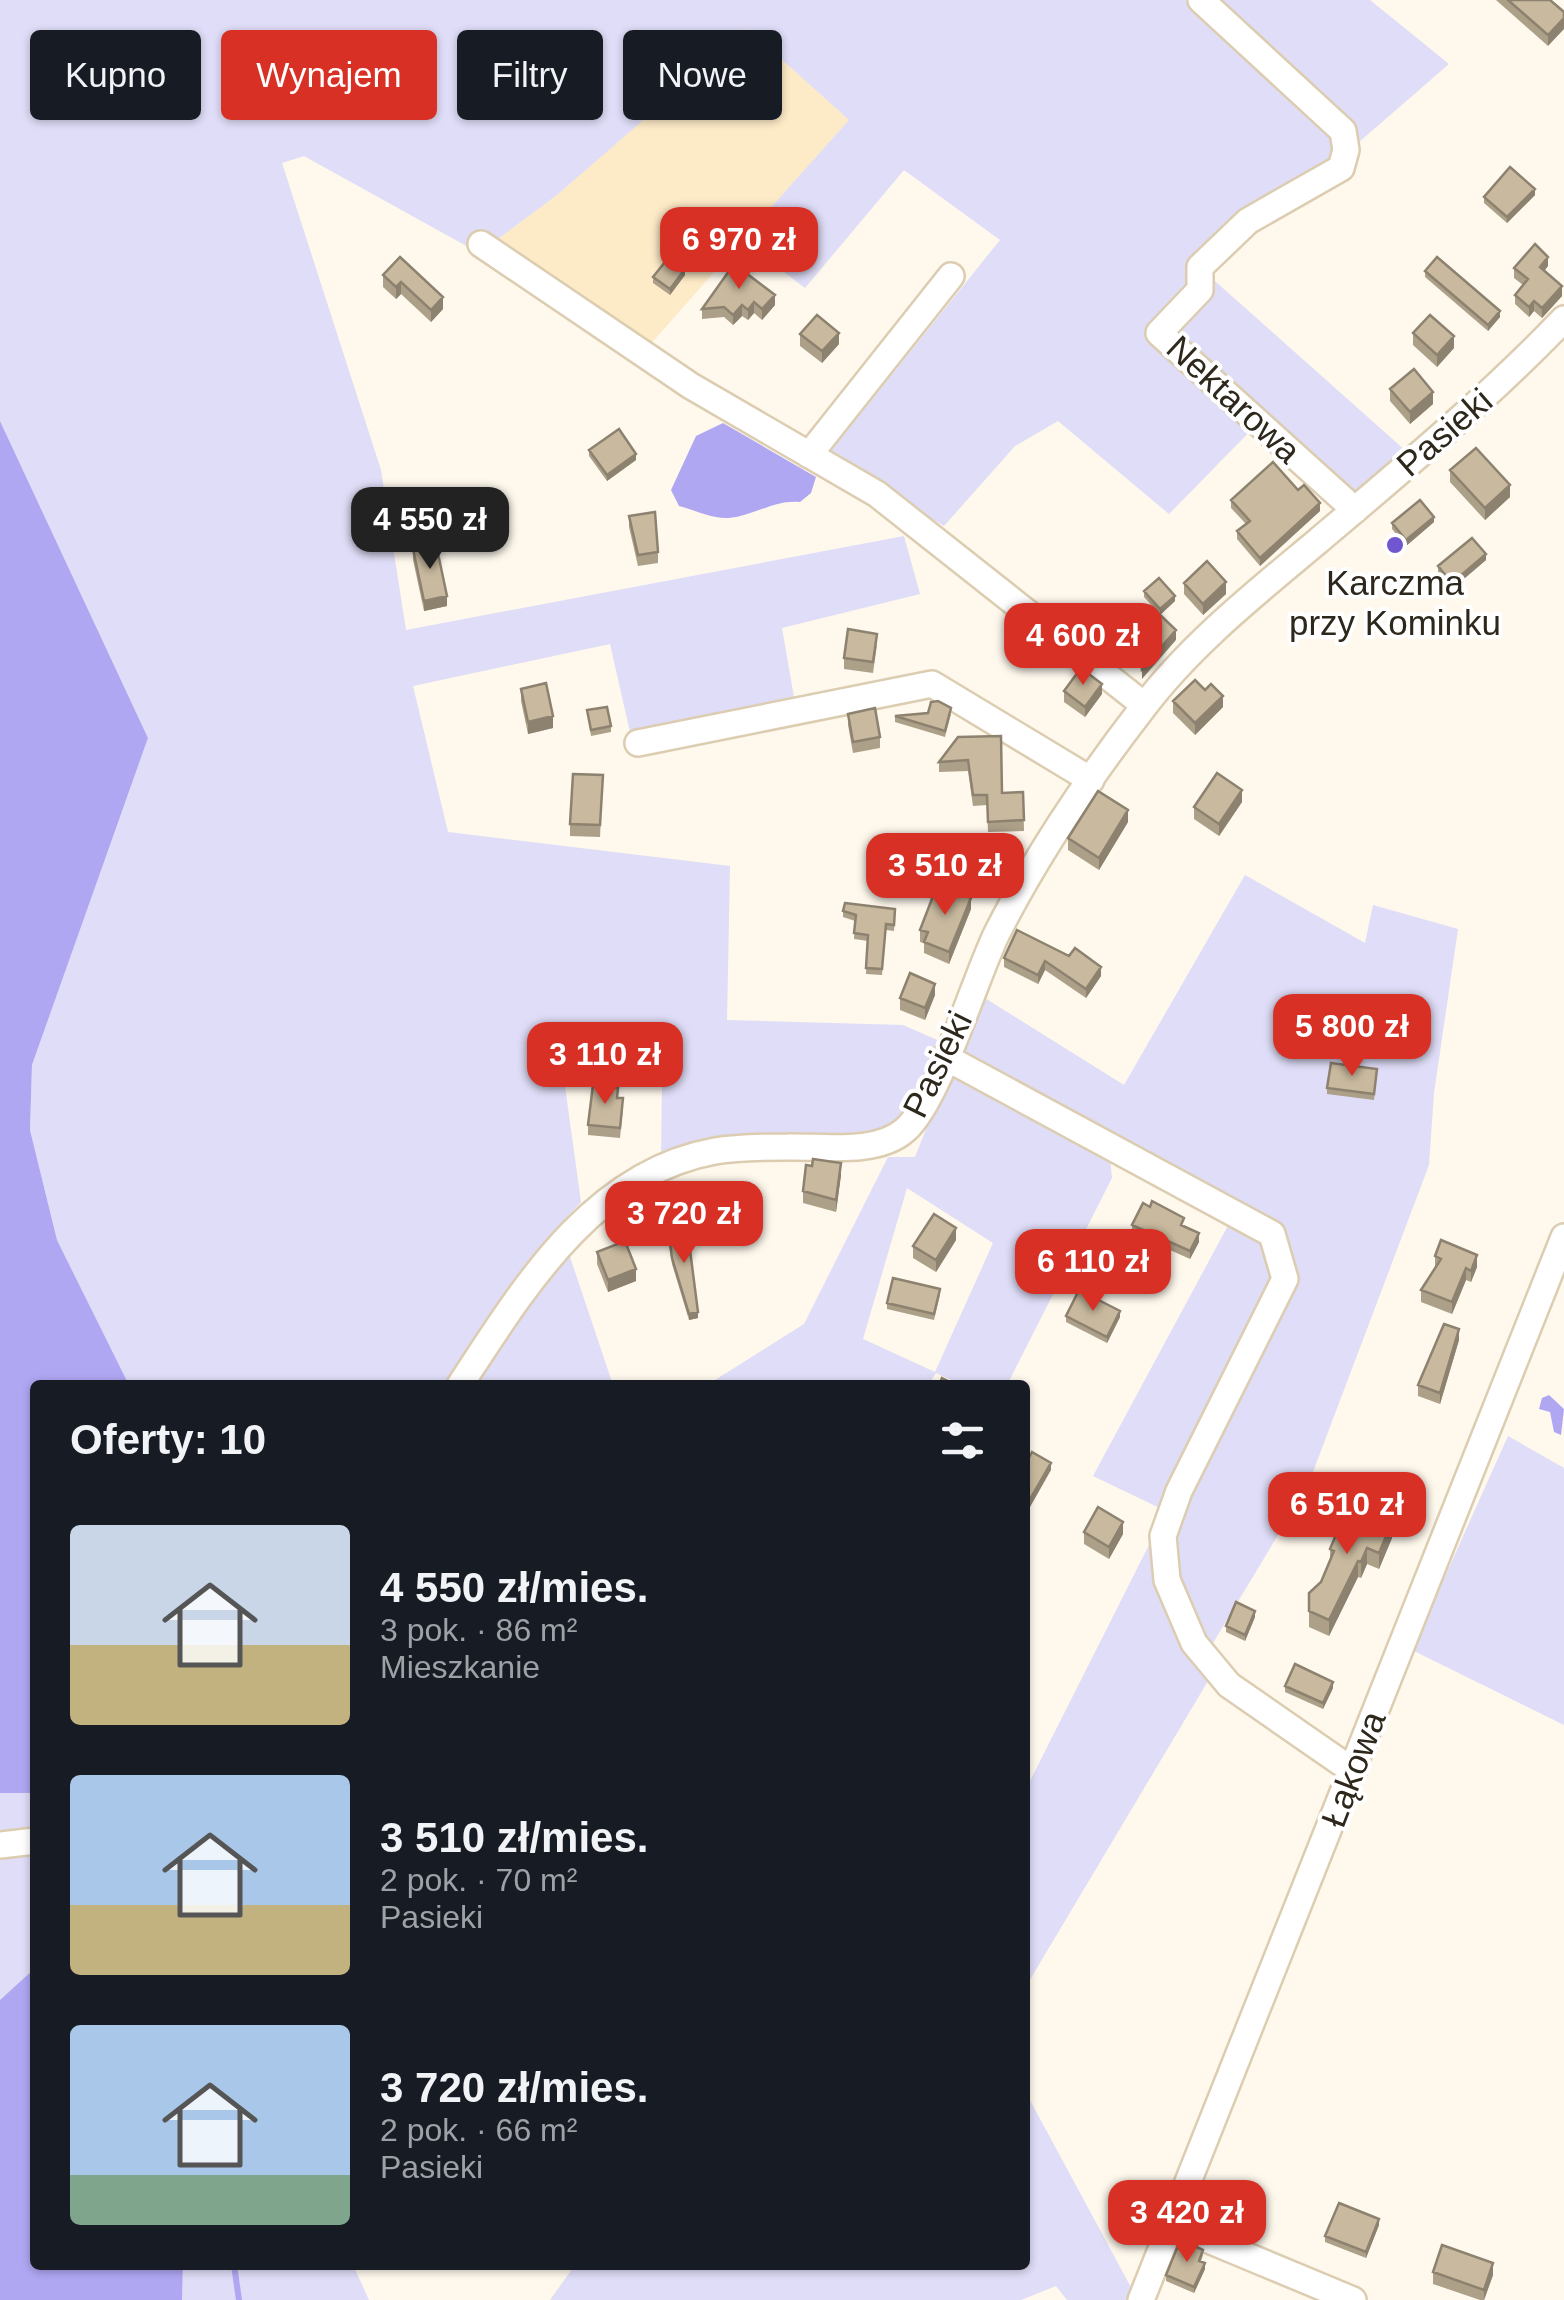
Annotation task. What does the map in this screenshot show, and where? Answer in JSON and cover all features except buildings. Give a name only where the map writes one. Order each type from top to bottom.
[{"type":"street","name":"Nektarowa","points":[[1201,0],[1343,131],[1346,150],[1341,168],[1248,220],[1200,268],[1200,290],[1159,333],[1354,510]]},
{"type":"street","points":[[481,244],[691,386],[877,494],[1144,705]]},
{"type":"street","points":[[810,455],[951,276]]},
{"type":"street","name":"Pasieki","points":[[464,1380],[560,1244],[602,1204],[658,1171],[714,1151],[868,1145],[894,1138],[909,1128],[945,1057],[996,935],[1091,780],[1144,705],[1264,586],[1473,408],[1564,319]]},
{"type":"street","points":[[638,743],[932,684],[1091,780]]},
{"type":"street","points":[[945,1057],[1272,1234],[1285,1279],[1179,1492],[1163,1536],[1167,1580],[1194,1643],[1230,1685],[1353,1771]]},
{"type":"street","name":"Łąkowa","points":[[1141,2300],[1564,1237]]},
{"type":"street","points":[[0,1845],[30,1842]]},
{"type":"street","points":[[1170,2224],[1353,2300]]},
{"type":"shaded area","points":[[0,0],[1370,0],[1449,64],[1207,274],[1407,452],[1358,498],[1264,417],[1169,514],[1058,421],[1015,446],[944,526],[827,455],[1000,240],[904,170],[805,288],[742,240],[849,120],[782,60],[782,30],[623,30],[623,120],[643,120],[557,195],[479,253],[304,156],[282,163],[381,470],[406,630],[904,536],[920,594],[782,628],[795,703],[630,732],[610,644],[413,686],[448,832],[730,866],[727,1020],[903,1025],[942,1042],[901,1125],[872,1137],[661,1161],[662,1081],[563,1072],[581,1202],[525,1264],[456,1380],[127,1380],[57,1240],[30,1130],[32,1065],[148,738],[0,421]]},
{"type":"shaded area","points":[[782,59],[849,120],[639,357],[479,253],[557,195],[643,120],[782,120]]},
{"type":"shaded area","points":[[0,421],[148,738],[32,1065],[30,1130],[57,1240],[127,1380],[30,1380],[30,1793],[0,1793]]},
{"type":"shaded area","points":[[723,423],[816,477],[811,493],[800,502],[728,518],[679,506],[671,490],[696,436]]},
{"type":"shaded area","points":[[1245,875],[1365,943],[1373,905],[1458,929],[1434,1093],[1429,1165],[1308,1485],[1210,1648],[1178,1586],[1172,1564],[1174,1541],[1220,1424],[1293,1280],[1279,1231],[957,1055],[980,995],[1124,1085]]},
{"type":"shaded area","points":[[963,1073],[1110,1158],[1112,1178],[1010,1380],[951,1380],[936,1373],[931,1380],[715,1380],[804,1324],[888,1157],[915,1157],[948,1074]],"holes":[[[907,1188],[993,1243],[935,1372],[863,1339]]]},
{"type":"shaded area","points":[[1231,1220],[1266,1239],[1278,1279],[1166,1511],[1093,1476]]},
{"type":"shaded area","points":[[566,1245],[611,1380],[474,1380]]},
{"type":"shaded area","points":[[1549,1395],[1564,1409],[1561,1435],[1554,1432],[1550,1412],[1539,1409],[1542,1398]]},
{"type":"shaded area","points":[[1508,1436],[1564,1468],[1564,1725],[1412,1650]]},
{"type":"shaded area","points":[[1152,1539],[1211,1676],[1030,1980],[1030,1781]]},
{"type":"shaded area","points":[[30,1792],[30,1973],[0,2000],[0,1793]]},
{"type":"shaded area","points":[[30,1973],[30,2270],[183,2270],[182,2300],[0,2300],[0,2000]]},
{"type":"shaded area","points":[[1030,2100],[1133,2291],[1130,2300],[1067,2300],[1056,2286],[1021,2300],[550,2300],[571,2270],[1030,2270]]},
{"type":"shaded area","points":[[183,2270],[355,2270],[369,2300],[182,2300]]},
{"type":"waterway","points":[[235,2270],[239,2300]]},
{"type":"place","name":"Karczma przy Kominku","points":[[1395,545]]}]
